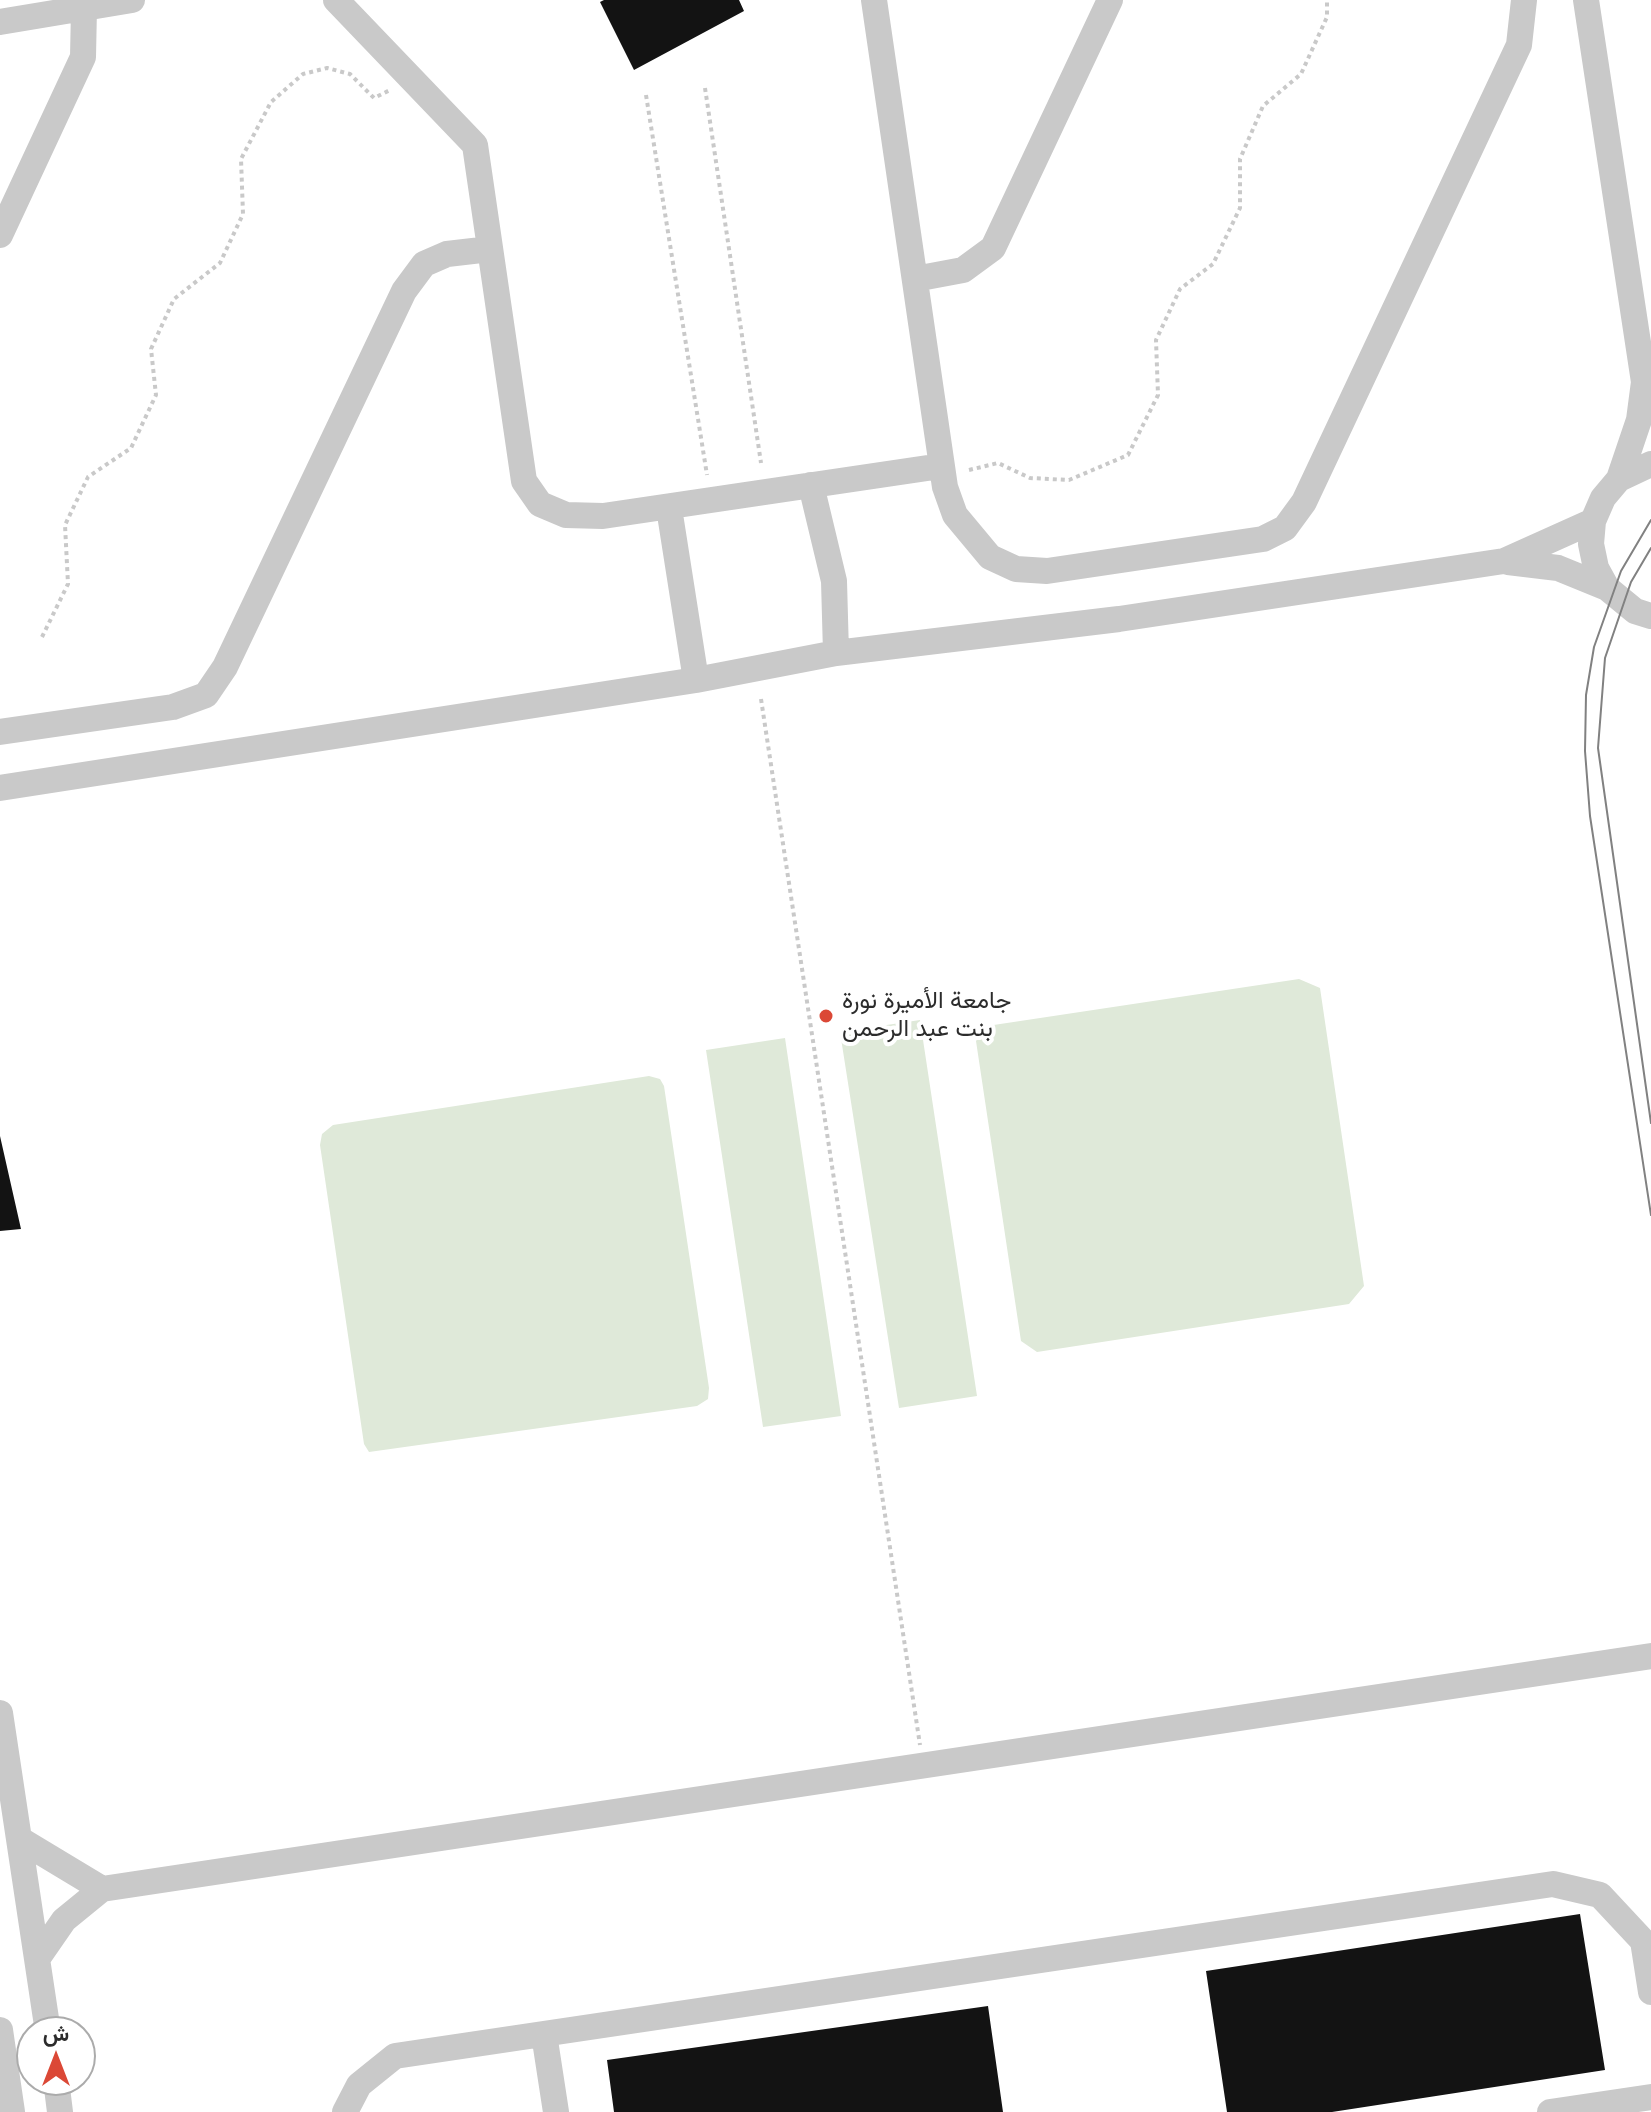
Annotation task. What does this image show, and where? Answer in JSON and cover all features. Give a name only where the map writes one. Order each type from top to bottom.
[{"type":"street","points":[[0,22],[132,0]]},
{"type":"street","points":[[336,0],[475,145],[524,481],[540,504],[566,515],[603,516],[941,466]]},
{"type":"street","points":[[874,0],[941,466],[955,515],[970,538],[990,557],[1016,569],[1047,571],[1263,539],[1285,528],[1304,502],[1519,45],[1524,0]]},
{"type":"street","points":[[915,279],[963,270],[993,248],[1110,0]]},
{"type":"street","points":[[1586,0],[1648,387],[1619,479],[1603,498],[1593,521],[1591,544],[1596,568],[1607,588]]},
{"type":"street","points":[[0,235],[83,57],[84,8]]},
{"type":"street","points":[[0,732],[173,707],[206,695],[225,667],[404,291],[424,264],[447,254],[490,249]]},
{"type":"street","points":[[1619,479],[1651,464]]},
{"type":"street","points":[[811,485],[819,581],[836,653]]},
{"type":"street","points":[[669,508],[696,680]]},
{"type":"street","points":[[0,788],[696,680],[836,653],[1119,619],[1504,561],[1593,521]]},
{"type":"street","points":[[1504,561],[1558,568],[1607,588],[1646,615]]},
{"type":"street","points":[[37,1959],[64,1920],[102,1889],[923,1768],[1651,1656]]},
{"type":"street","points":[[0,1713],[46,2016]]},
{"type":"street","points":[[19,1839],[102,1889]]},
{"type":"street","points":[[345,2112],[359,2085],[395,2056],[1553,1884],[1600,1895],[1643,1941],[1651,1992]]},
{"type":"street","points":[[0,2030],[12,2112]]},
{"type":"street","points":[[544,2034],[556,2112]]},
{"type":"street","points":[[1550,2112],[1651,2097]]},
{"type":"path","points":[[969,470],[998,463],[1030,478],[1069,480],[1128,455],[1158,395],[1156,340],[1180,289],[1213,264],[1240,208],[1240,159],[1263,106],[1301,74],[1327,17],[1327,0]]},
{"type":"path","points":[[42,637],[68,584],[65,525],[88,477],[131,448],[156,395],[151,349],[174,299],[220,263],[243,214],[241,159],[271,102],[303,74],[327,68],[350,74],[374,98],[393,89]]},
{"type":"path","points":[[705,88],[761,463]]},
{"type":"path","points":[[646,95],[707,475]]},
{"type":"path","points":[[761,699],[923,1768]]},
{"type":"green space","points":[[1299,979],[1320,988],[1364,1286],[1349,1304],[1037,1352],[1021,1341],[976,1041],[987,1026]]},
{"type":"green space","points":[[920,1020],[977,1396],[899,1408],[840,1032]]},
{"type":"green space","points":[[785,1038],[841,1416],[763,1427],[706,1050]]},
{"type":"green space","points":[[649,1076],[660,1079],[664,1086],[709,1388],[708,1399],[697,1406],[369,1452],[364,1444],[320,1145],[322,1134],[333,1125]]},
{"type":"building","points":[[739,0],[744,11],[634,70],[600,2]]},
{"type":"building","points":[[0,1136],[21,1229],[0,1231]]},
{"type":"building","points":[[1580,1914],[1605,2070],[1332,2112],[1227,2112],[1206,1971]]},
{"type":"building","points":[[988,2006],[1003,2112],[614,2112],[607,2060]]},
{"type":"tram line","points":[[1651,520],[1621,571],[1594,647],[1586,695],[1585,751],[1590,816],[1651,1215]]},
{"type":"tram line","points":[[1651,548],[1631,582],[1605,658],[1598,748],[1651,1123]]},
{"type":"place","name":"جامعة الأميرة نورة بنت عبد الرحمن","points":[[826,1016]]}]
